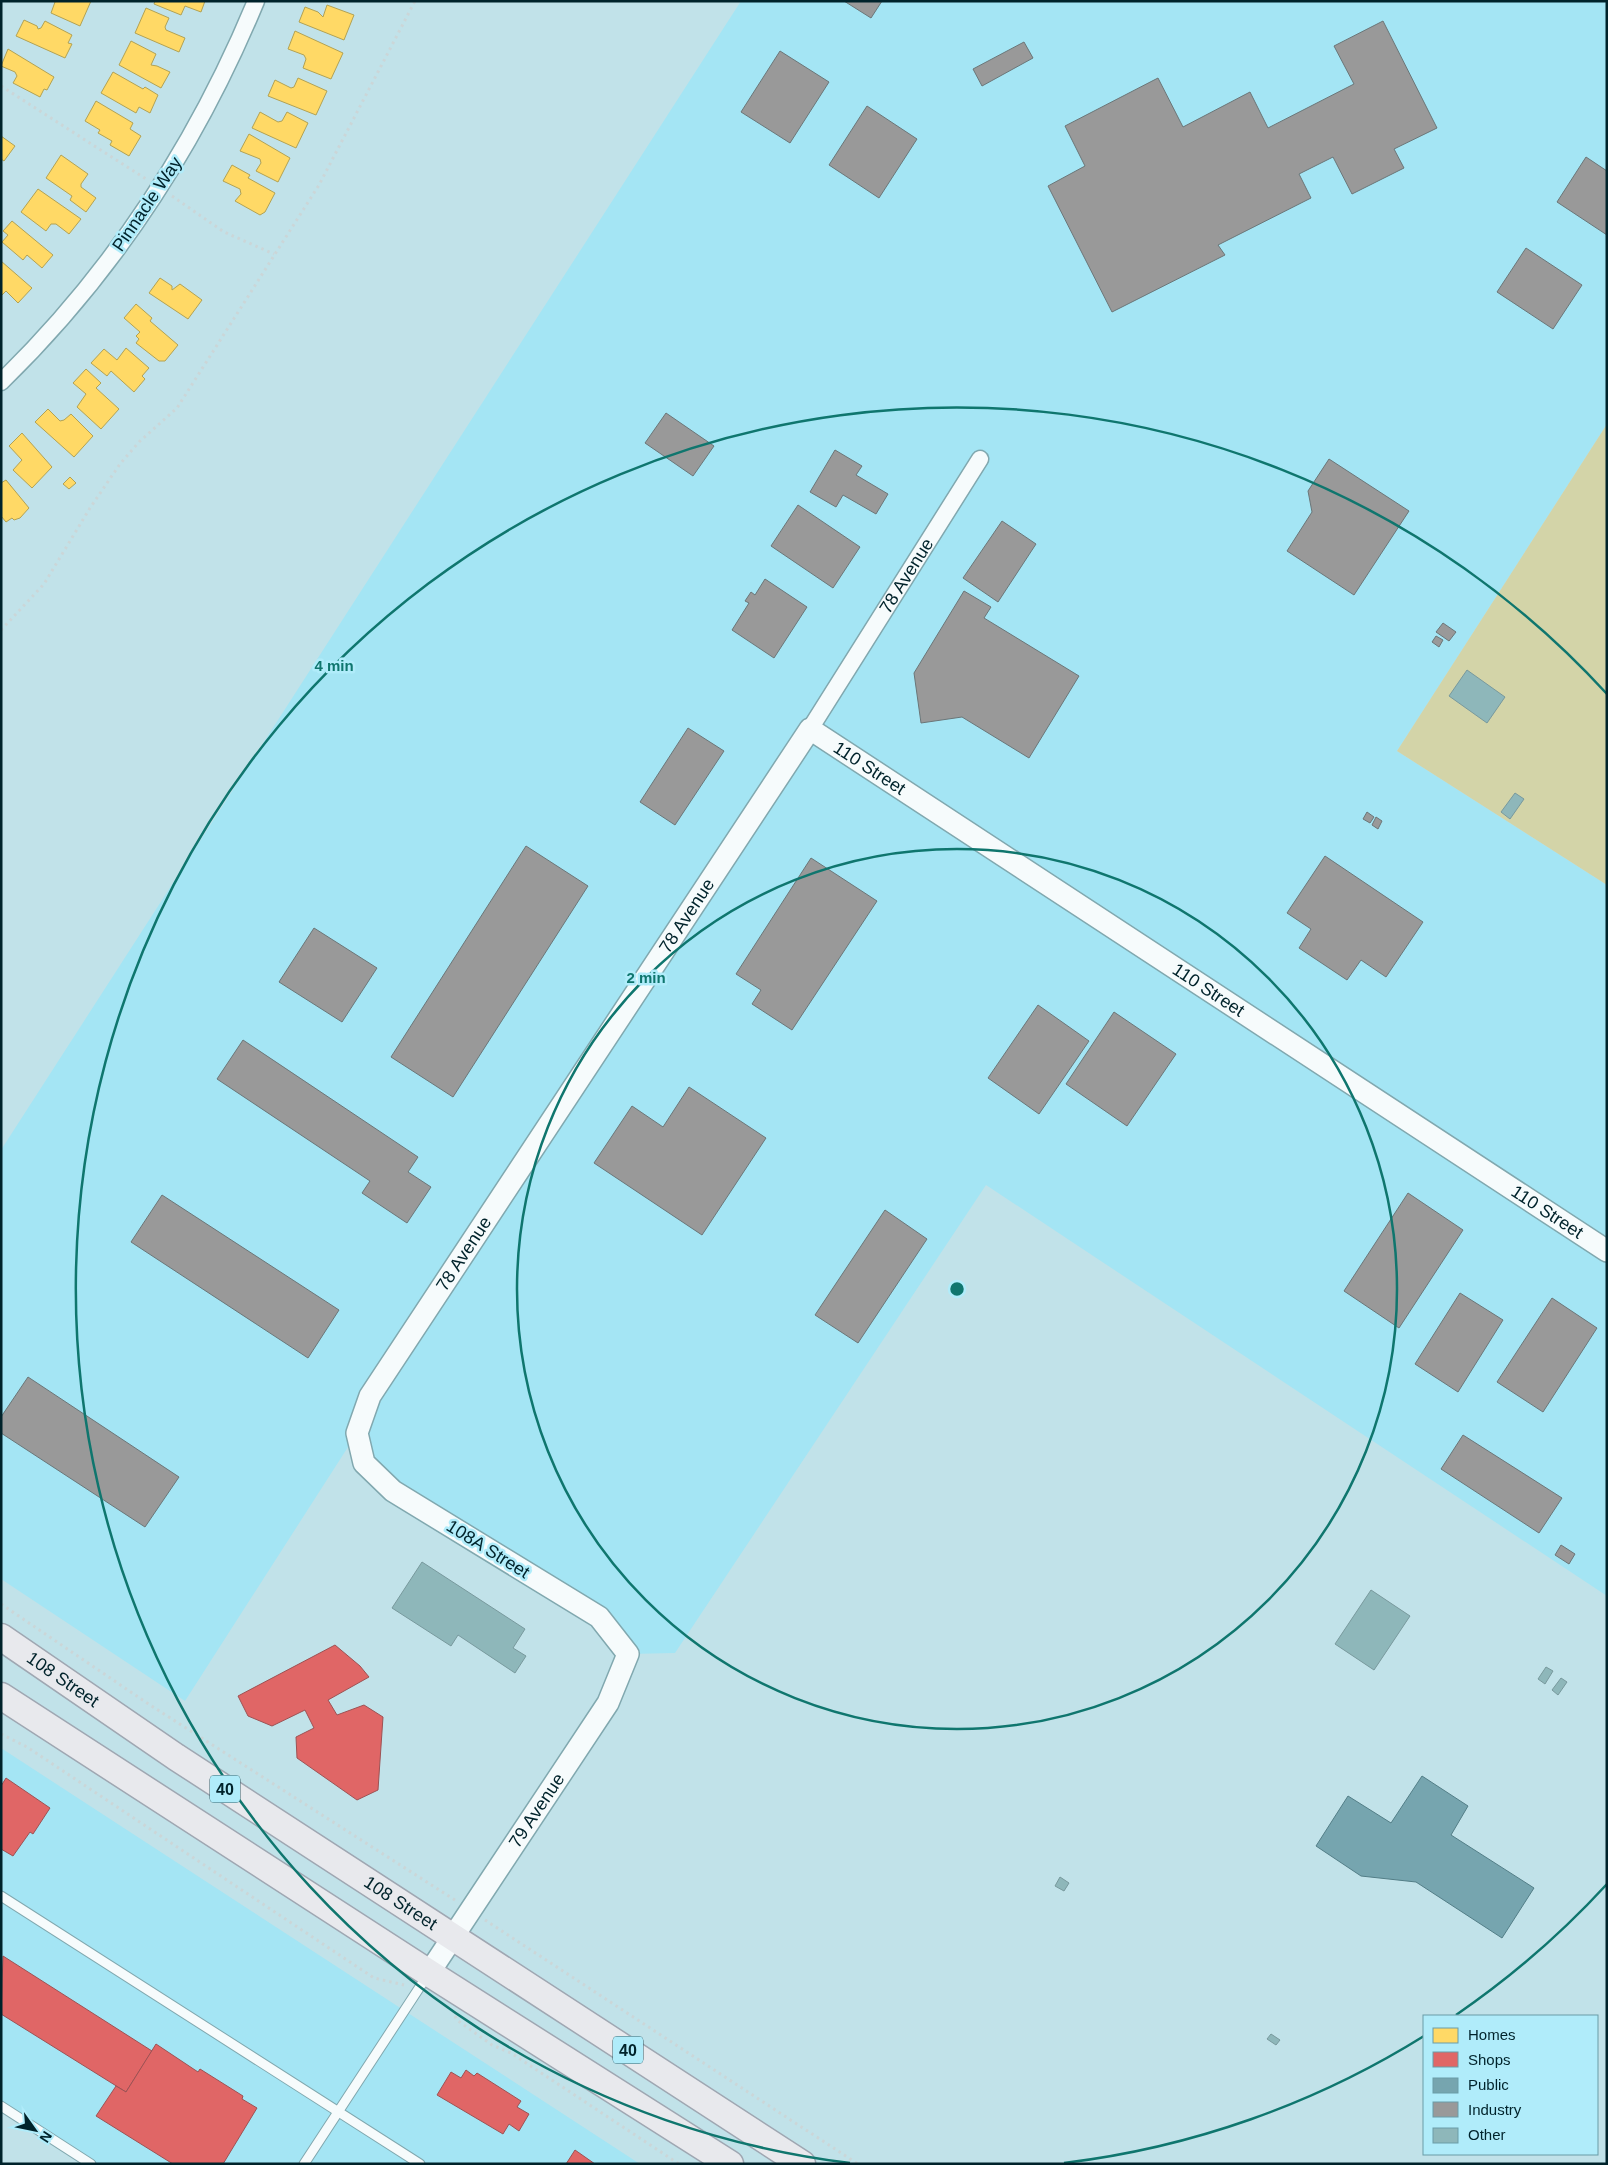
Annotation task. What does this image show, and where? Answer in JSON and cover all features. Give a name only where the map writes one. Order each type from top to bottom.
[{"type":"main road","name":"108 Street","points":[[1,1638],[176,1757],[453,1935],[802,2164]]},
{"type":"main road","name":"40","points":[[2,1697],[424,1981],[730,2164]]},
{"type":"street","name":"Pinnacle Way","points":[[1,382],[75,305],[160,189],[194,133],[225,72],[256,1]]},
{"type":"street","name":"78 Avenue","points":[[361,1450],[357,1433],[370,1396],[810,730],[980,458]]},
{"type":"street","name":"110 Street","points":[[810,730],[1607,1251]]},
{"type":"street","name":"108A Street","points":[[361,1450],[364,1463],[393,1490],[600,1617],[620,1643]]},
{"type":"street","name":"79 Avenue","points":[[424,1981],[608,1703],[628,1654],[620,1643]]},
{"type":"lane","points":[[1,1896],[420,2164]]},
{"type":"lane","points":[[304,2164],[424,1981]]},
{"type":"lane","points":[[1,2106],[92,2164]]},
{"type":"path","points":[[1,630],[44,584],[90,508],[120,464],[139,442],[176,408],[320,185],[415,1]]},
{"type":"path","points":[[1,86],[224,232],[274,254]]},
{"type":"path","points":[[1,1604],[150,1705],[470,1910],[858,2164]]},
{"type":"path","points":[[1,1734],[27,1747],[374,1978],[424,1981]]},
{"type":"path","points":[[452,2010],[457,2020],[492,2045],[511,2053],[679,2164]]},
{"type":"shaded area","points":[[741,1],[1607,1],[1607,424],[1397,751],[1607,885],[1607,1596],[986,1185],[675,1653],[628,1654],[599,1617],[393,1491],[357,1433],[185,1701],[1,1579],[1,1150]]},
{"type":"shaded area","points":[[1,1748],[640,2164],[91,2164],[1,2106]]},
{"type":"green space","points":[[1607,424],[1607,885],[1397,751]]},
{"type":"building: Homes","points":[[53,1],[91,1],[80,26],[51,13],[55,2]]},
{"type":"building: Homes","points":[[155,1],[205,1],[201,12],[185,6],[181,15],[154,4]]},
{"type":"building: Homes","points":[[327,5],[354,15],[344,40],[299,22],[305,7],[318,12],[323,17]]},
{"type":"building: Homes","points":[[146,8],[169,18],[165,27],[166,30],[185,38],[179,52],[135,33]]},
{"type":"building: Homes","points":[[24,20],[37,26],[38,29],[41,28],[45,21],[72,35],[68,43],[72,44],[65,58],[16,36]]},
{"type":"building: Homes","points":[[295,31],[343,53],[331,79],[303,68],[306,59],[304,55],[288,49]]},
{"type":"building: Homes","points":[[131,41],[156,54],[151,65],[170,72],[161,88],[119,65]]},
{"type":"building: Homes","points":[[8,49],[54,77],[47,90],[44,89],[40,97],[13,83],[17,76],[15,72],[1,66]]},
{"type":"building: Homes","points":[[113,72],[158,95],[150,113],[139,107],[136,113],[101,93]]},
{"type":"building: Homes","points":[[298,78],[327,91],[316,115],[268,96],[275,80],[291,88],[294,87]]},
{"type":"building: Homes","points":[[96,101],[133,123],[130,129],[141,136],[129,156],[110,145],[112,141],[98,133],[100,130],[85,121]]},
{"type":"building: Homes","points":[[260,112],[278,122],[282,121],[287,112],[308,123],[296,148],[252,128]]},
{"type":"building: Homes","points":[[249,134],[290,158],[278,182],[256,171],[261,163],[260,159],[240,151]]},
{"type":"building: Homes","points":[[1,136],[15,146],[4,161],[1,159]]},
{"type":"building: Homes","points":[[61,155],[88,174],[81,187],[96,198],[86,212],[70,200],[72,196],[46,178]]},
{"type":"building: Homes","points":[[232,165],[250,175],[248,178],[275,193],[265,212],[260,215],[235,201],[241,194],[240,189],[223,181]]},
{"type":"building: Homes","points":[[38,189],[81,219],[69,234],[56,224],[51,224],[46,231],[21,212]]},
{"type":"building: Homes","points":[[12,221],[53,255],[42,268],[27,255],[23,260],[2,242],[8,235],[3,231]]},
{"type":"building: Homes","points":[[1,261],[32,288],[18,303],[6,291],[1,296]]},
{"type":"building: Homes","points":[[160,278],[172,286],[172,290],[180,284],[202,300],[188,319],[149,293]]},
{"type":"building: Homes","points":[[136,304],[152,318],[150,321],[178,345],[165,361],[159,361],[136,343],[139,339],[136,336],[140,332],[124,318]]},
{"type":"building: Homes","points":[[126,348],[149,368],[142,376],[145,379],[134,392],[111,371],[107,376],[91,363],[104,349],[117,360]]},
{"type":"building: Homes","points":[[86,369],[101,383],[96,388],[119,409],[101,429],[77,407],[86,394],[73,383]]},
{"type":"building: Homes","points":[[48,409],[60,421],[71,414],[93,436],[74,457],[35,422]]},
{"type":"building: Homes","points":[[22,433],[52,467],[32,488],[13,470],[22,460],[9,446]]},
{"type":"building: Homes","points":[[70,477],[76,483],[69,489],[63,484]]},
{"type":"building: Homes","points":[[6,480],[29,508],[20,518],[14,520],[12,518],[6,522],[1,516],[1,483]]},
{"type":"building: Shops","points":[[335,1645],[360,1666],[369,1677],[328,1700],[337,1715],[364,1705],[383,1717],[378,1790],[357,1800],[297,1758],[296,1737],[314,1728],[305,1710],[272,1726],[248,1716],[238,1696]]},
{"type":"building: Shops","points":[[6,1778],[50,1808],[33,1834],[30,1832],[13,1856],[1,1849],[1,1786]]},
{"type":"building: Shops","points":[[3,1956],[152,2051],[126,2092],[1,2014]]},
{"type":"building: Shops","points":[[156,2044],[198,2072],[200,2069],[243,2096],[242,2099],[257,2108],[223,2164],[173,2164],[96,2116],[116,2086],[126,2092]]},
{"type":"building: Shops","points":[[466,2070],[474,2076],[477,2073],[521,2101],[517,2107],[529,2114],[519,2131],[509,2124],[503,2134],[437,2095],[451,2072],[461,2078]]},
{"type":"building: Shops","points":[[575,2150],[595,2164],[566,2164]]},
{"type":"building: Public","points":[[1422,1776],[1468,1806],[1451,1835],[1534,1888],[1502,1938],[1416,1882],[1361,1876],[1316,1846],[1348,1796],[1391,1823]]},
{"type":"building: Industry","points":[[844,1],[882,1],[871,18]]},
{"type":"building: Industry","points":[[1383,21],[1437,128],[1394,149],[1404,168],[1352,194],[1333,157],[1299,174],[1311,198],[1218,245],[1225,255],[1112,312],[1048,186],[1085,166],[1065,126],[1158,78],[1183,127],[1250,92],[1268,128],[1354,84],[1334,46]]},
{"type":"building: Industry","points":[[1024,42],[1033,58],[982,86],[973,69]]},
{"type":"building: Industry","points":[[780,51],[829,82],[790,143],[741,112]]},
{"type":"building: Industry","points":[[867,106],[917,139],[879,198],[829,165]]},
{"type":"building: Industry","points":[[1586,157],[1607,171],[1607,235],[1557,202]]},
{"type":"building: Industry","points":[[1526,248],[1582,285],[1553,329],[1497,292]]},
{"type":"building: Industry","points":[[666,413],[714,446],[693,476],[645,443]]},
{"type":"building: Industry","points":[[835,450],[862,466],[856,475],[888,494],[876,514],[843,495],[836,507],[810,492]]},
{"type":"building: Industry","points":[[1329,459],[1409,511],[1354,595],[1287,551],[1312,512],[1308,491]]},
{"type":"building: Industry","points":[[798,505],[860,547],[833,588],[771,546]]},
{"type":"building: Industry","points":[[1002,521],[1036,544],[998,602],[963,578]]},
{"type":"building: Industry","points":[[765,579],[807,607],[774,658],[732,630],[749,603],[745,601],[751,592],[755,595]]},
{"type":"building: Industry","points":[[964,591],[991,607],[984,618],[1079,676],[1029,758],[962,717],[921,723],[914,673]]},
{"type":"building: Industry","points":[[1443,623],[1456,632],[1449,641],[1436,632]]},
{"type":"building: Industry","points":[[1436,636],[1443,640],[1439,647],[1432,642]]},
{"type":"building: Industry","points":[[688,728],[724,751],[675,825],[640,802]]},
{"type":"building: Industry","points":[[1367,812],[1374,817],[1370,823],[1363,819]]},
{"type":"building: Industry","points":[[1376,817],[1382,821],[1378,829],[1372,825]]},
{"type":"building: Industry","points":[[526,846],[588,886],[453,1097],[391,1057]]},
{"type":"building: Industry","points":[[1325,856],[1423,922],[1386,977],[1361,960],[1347,980],[1299,948],[1311,929],[1287,913]]},
{"type":"building: Industry","points":[[811,858],[877,901],[792,1030],[752,1004],[761,990],[736,974]]},
{"type":"building: Industry","points":[[314,928],[377,968],[342,1022],[279,982]]},
{"type":"building: Industry","points":[[1038,1005],[1089,1041],[1039,1114],[988,1078]]},
{"type":"building: Industry","points":[[1114,1012],[1176,1054],[1127,1126],[1066,1084]]},
{"type":"building: Industry","points":[[243,1040],[418,1157],[408,1172],[431,1187],[407,1223],[362,1193],[370,1181],[217,1079]]},
{"type":"building: Industry","points":[[689,1087],[766,1138],[702,1235],[594,1163],[632,1106],[663,1127]]},
{"type":"building: Industry","points":[[1408,1193],[1463,1230],[1399,1328],[1344,1291]]},
{"type":"building: Industry","points":[[162,1195],[339,1310],[308,1358],[131,1242]]},
{"type":"building: Industry","points":[[885,1210],[927,1239],[858,1343],[815,1315]]},
{"type":"building: Industry","points":[[1460,1293],[1503,1320],[1458,1392],[1415,1364]]},
{"type":"building: Industry","points":[[1552,1298],[1597,1328],[1543,1412],[1497,1382]]},
{"type":"building: Industry","points":[[28,1377],[179,1477],[145,1527],[1,1433],[1,1417]]},
{"type":"building: Industry","points":[[1463,1435],[1562,1498],[1539,1533],[1441,1469]]},
{"type":"building: Industry","points":[[1561,1545],[1575,1554],[1569,1564],[1555,1555]]},
{"type":"building: Other","points":[[1467,670],[1505,697],[1487,723],[1449,696]]},
{"type":"building: Other","points":[[1515,793],[1524,799],[1510,819],[1501,812]]},
{"type":"building: Other","points":[[422,1562],[525,1629],[513,1648],[526,1656],[515,1673],[458,1635],[451,1646],[392,1608]]},
{"type":"building: Other","points":[[1371,1590],[1410,1616],[1374,1670],[1335,1644]]},
{"type":"building: Other","points":[[1546,1667],[1553,1671],[1545,1684],[1538,1679]]},
{"type":"building: Other","points":[[1561,1678],[1567,1682],[1558,1695],[1552,1690]]},
{"type":"building: Other","points":[[1060,1877],[1069,1883],[1064,1891],[1055,1886]]},
{"type":"building: Other","points":[[1271,2034],[1280,2040],[1276,2045],[1267,2039]]}]
